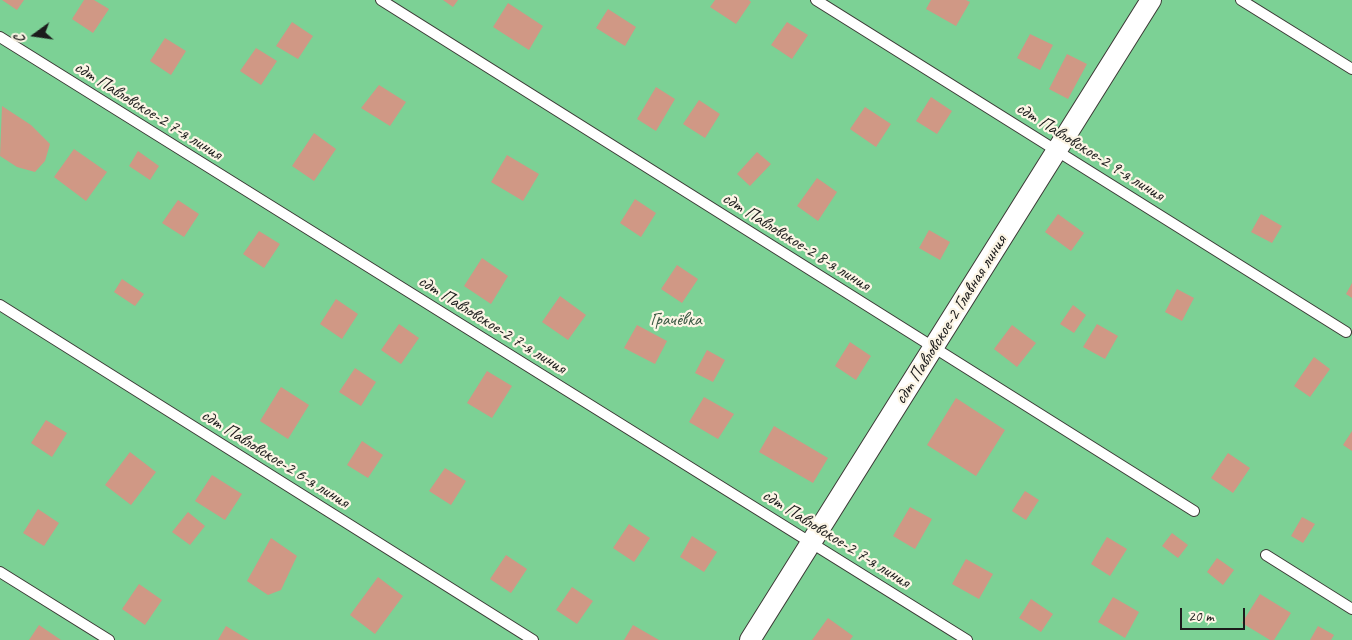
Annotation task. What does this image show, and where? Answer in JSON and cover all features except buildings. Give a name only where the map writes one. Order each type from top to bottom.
[{"type":"street","name":"сдт Павловское-2 Главная линия","points":[[750,640],[1151,0]]},
{"type":"lane","name":"сдт Павловское-2 8-я линия","points":[[381,0],[1194,511]]},
{"type":"lane","name":"сдт Павловское-2 9-я линия","points":[[816,0],[1346,332]]},
{"type":"lane","points":[[1242,0],[1352,69]]},
{"type":"lane","name":"сдт Павловское-2 7-я линия","points":[[0,37],[967,640]]},
{"type":"lane","name":"сдт Павловское-2 6-я линия","points":[[0,305],[533,640]]},
{"type":"lane","points":[[1266,555],[1352,609]]},
{"type":"lane","points":[[0,572],[108,640]]},
{"type":"green space","name":"Грачёвка","points":[[0,0],[1352,0],[1352,640],[0,640]]}]
